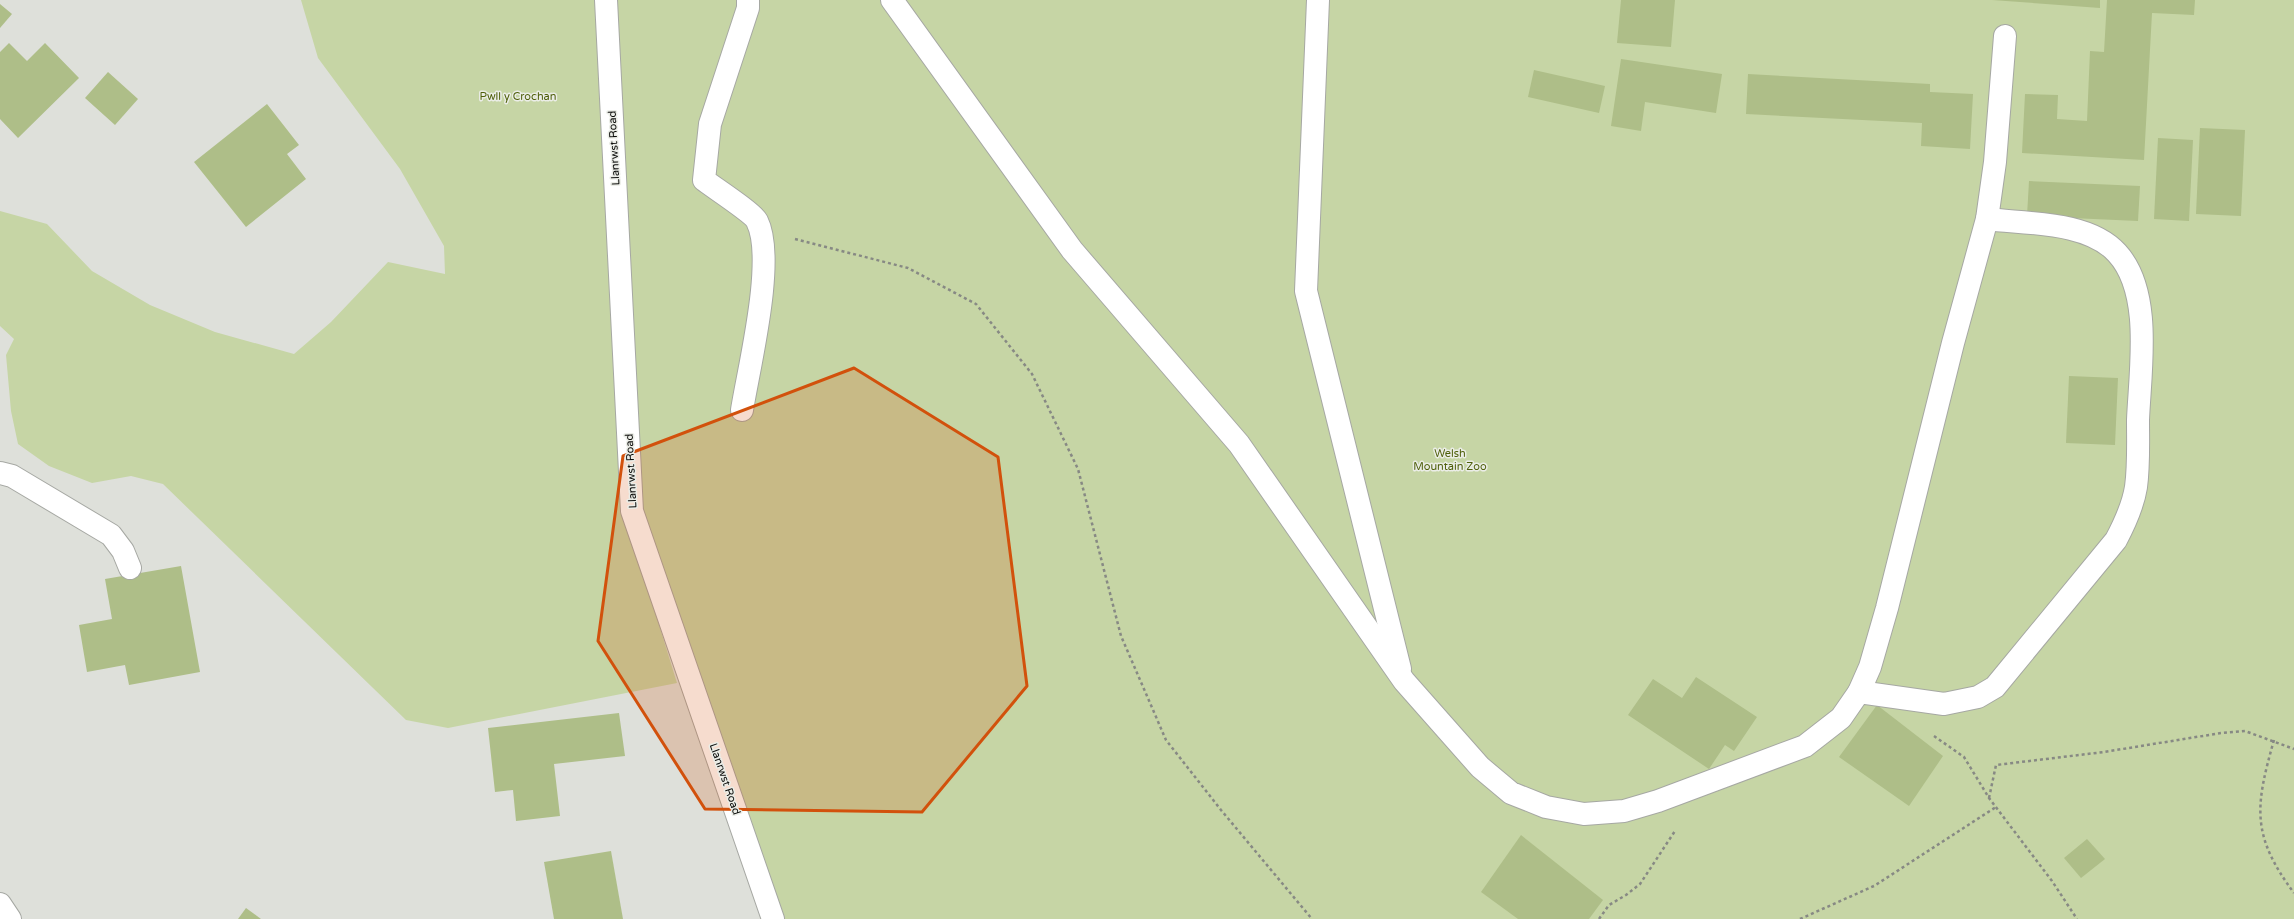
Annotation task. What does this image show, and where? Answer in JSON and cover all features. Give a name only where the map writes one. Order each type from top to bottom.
[{"type":"street","name":"Llanrwst Road","points":[[606,0],[632,512],[773,919]]},
{"type":"street","points":[[742,410],[762,294],[762,238],[756,220],[704,180],[710,124],[748,8],[748,0]]},
{"type":"street","points":[[892,0],[1072,250],[1239,444],[1404,681],[1480,767],[1511,793],[1546,807],[1584,814],[1624,811],[1658,801],[1805,746],[1841,718],[1859,692],[1870,667],[1887,608],[1953,343],[1987,219],[1995,162],[2005,36]]},
{"type":"street","points":[[1318,0],[1306,291],[1404,681]]},
{"type":"street","points":[[1859,692],[1944,704],[1978,697],[1995,687],[2116,540],[2129,514],[2136,486],[2142,332],[2138,299],[2132,277],[2117,253],[2098,238],[2073,229],[1987,219]]},
{"type":"street","points":[[0,473],[12,476],[111,535],[123,551],[130,568]]},
{"type":"street","points":[[0,904],[10,919]]},
{"type":"path","points":[[762,238],[782,237],[830,247],[908,268],[976,304],[1032,374],[1078,469],[1121,636],[1166,740],[1220,810],[1312,919]]},
{"type":"path","points":[[1989,798],[1996,765],[2104,752],[2221,733],[2245,731],[2274,740],[2294,749]]},
{"type":"path","points":[[1932,734],[1964,757],[1989,798],[2052,881],[2077,919]]},
{"type":"path","points":[[2274,740],[2262,789],[2260,815],[2262,836],[2270,857],[2294,893]]},
{"type":"path","points":[[1800,919],[1874,886],[1996,807]]},
{"type":"path","points":[[1598,919],[1609,905],[1626,895],[1640,884],[1677,828]]},
{"type":"highlighted area","points":[[854,368],[998,457],[1027,686],[922,812],[705,809],[598,641],[623,456]]},
{"type":"green space","name":"Welsh Mountain Zoo","points":[[301,0],[2294,0],[2294,919],[773,919],[632,512],[618,492],[677,683],[448,728],[406,720],[163,484],[131,476],[92,483],[49,466],[18,444],[11,411],[6,355],[14,339],[0,326],[0,211],[47,224],[92,271],[150,305],[215,332],[294,354],[331,322],[388,262],[445,274],[444,246],[400,169],[318,58]]},
{"type":"building","points":[[1621,0],[1675,0],[1671,47],[1617,43]]},
{"type":"building","points":[[1992,0],[2100,0],[2100,8]]},
{"type":"building","points":[[2107,0],[2195,0],[2194,15],[2152,13],[2144,160],[2022,153],[2025,94],[2058,95],[2057,119],[2087,121],[2090,51],[2104,52]]},
{"type":"building","points":[[0,4],[12,14],[0,28]]},
{"type":"building","points":[[9,43],[27,61],[45,43],[79,78],[18,138],[0,119],[0,52]]},
{"type":"building","points":[[1621,59],[1722,74],[1716,113],[1645,102],[1641,131],[1611,126]]},
{"type":"building","points":[[1534,70],[1605,86],[1599,113],[1528,97]]},
{"type":"building","points":[[108,72],[138,99],[115,125],[85,98]]},
{"type":"building","points":[[1748,74],[1930,84],[1930,92],[1973,94],[1970,149],[1921,146],[1922,123],[1746,114]]},
{"type":"building","points":[[267,104],[299,145],[287,154],[306,179],[246,227],[194,162]]},
{"type":"building","points":[[2200,128],[2245,130],[2241,216],[2196,214]]},
{"type":"building","points":[[2158,138],[2193,140],[2189,221],[2154,219]]},
{"type":"building","points":[[2029,181],[2140,186],[2138,221],[2027,216]]},
{"type":"building","points":[[2069,376],[2118,378],[2115,445],[2066,443]]},
{"type":"building","points":[[181,566],[200,672],[129,685],[125,665],[87,672],[79,625],[112,619],[105,579]]},
{"type":"building","points":[[1696,677],[1757,717],[1734,751],[1725,745],[1709,769],[1628,715],[1653,679],[1682,698]]},
{"type":"building","points":[[1877,705],[1943,756],[1909,806],[1839,757]]},
{"type":"building","points":[[619,713],[625,756],[554,764],[560,816],[516,821],[513,790],[495,792],[488,728]]},
{"type":"building","points":[[1521,835],[1603,900],[1589,919],[1518,919],[1481,892]]},
{"type":"building","points":[[2087,839],[2105,859],[2081,878],[2064,858]]},
{"type":"building","points":[[611,851],[623,919],[554,919],[544,862]]},
{"type":"building","points":[[246,908],[261,919],[238,919]]},
{"type":"park label","name":"Pwll y Crochan","points":[[518,96]]}]
